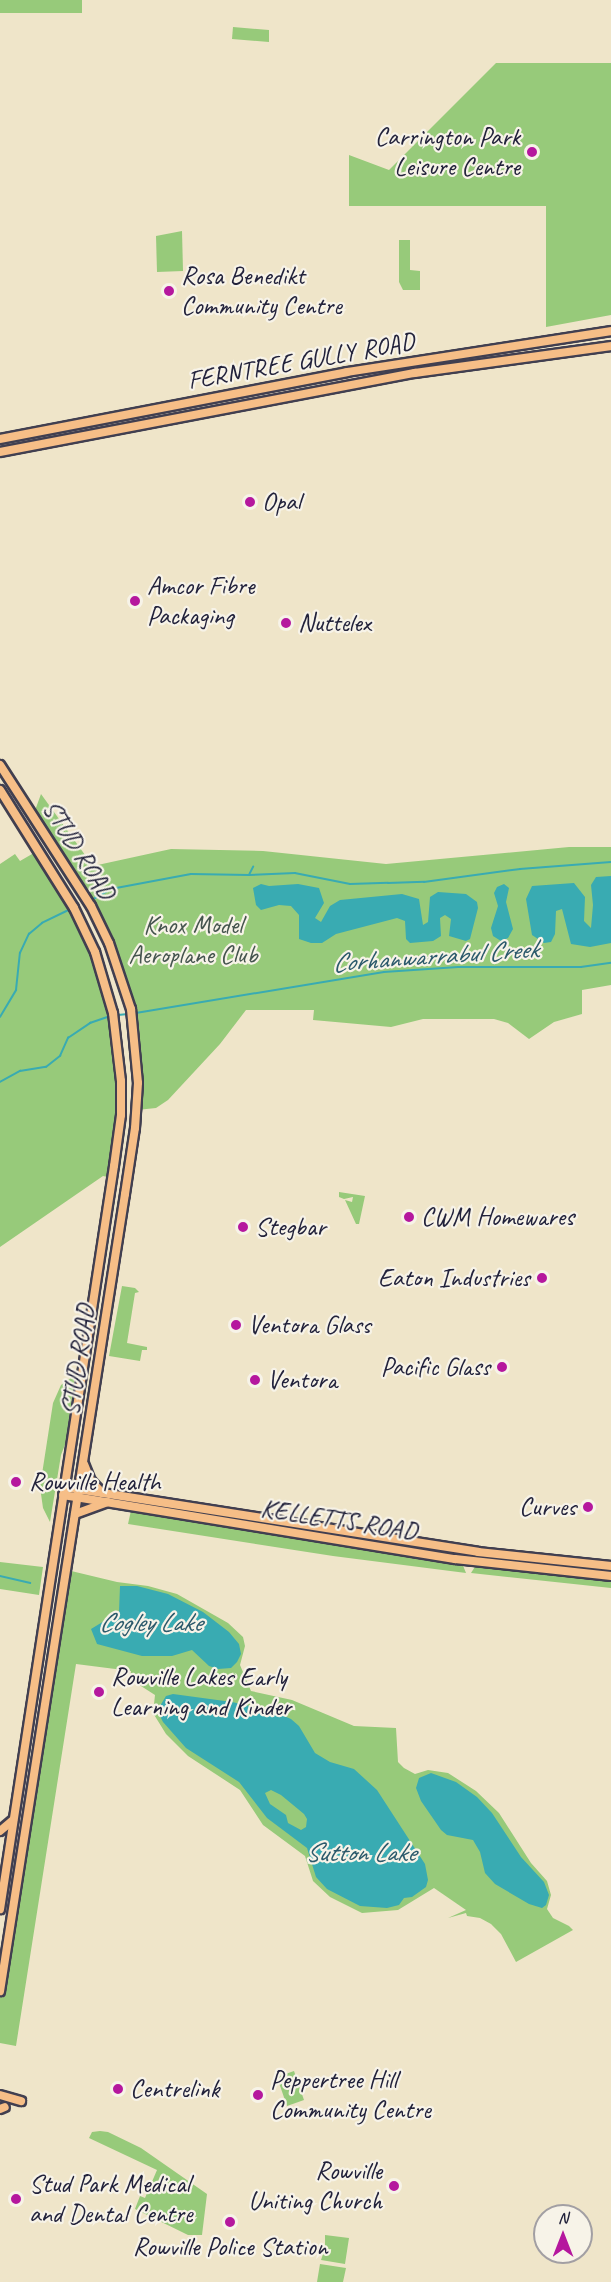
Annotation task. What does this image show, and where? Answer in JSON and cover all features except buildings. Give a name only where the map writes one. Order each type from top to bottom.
[{"type":"main road","name":"FERNTREE GULLY ROAD","points":[[0,439],[420,360],[611,331]]},
{"type":"main road","name":"FERNTREE GULLY ROAD","points":[[0,452],[415,373],[611,346]]},
{"type":"main road","points":[[255,390],[273,393],[280,398]]},
{"type":"main road","points":[[99,419],[101,432]]},
{"type":"main road","name":"STUD ROAD","points":[[0,765],[91,906],[118,965],[135,1031],[138,1083],[135,1128],[0,1991]]},
{"type":"main road","name":"STUD ROAD","points":[[0,790],[78,913],[98,959],[113,1013],[118,1040],[121,1081],[118,1135],[0,1909]]},
{"type":"main road","points":[[84,1463],[90,1481],[102,1493]]},
{"type":"main road","name":"KELLETTS ROAD","points":[[64,1491],[102,1493],[478,1552],[611,1566]]},
{"type":"main road","name":"KELLETTS ROAD","points":[[79,1493],[108,1502],[455,1559],[611,1576]]},
{"type":"main road","points":[[75,1514],[100,1507],[108,1502]]},
{"type":"main road","points":[[0,1831],[13,1820]]},
{"type":"main road","points":[[0,1861],[6,1871]]},
{"type":"main road","points":[[0,2095],[21,2101]]},
{"type":"green space","points":[[0,0],[82,0],[82,13],[0,13]]},
{"type":"green space","points":[[233,27],[269,30],[269,42],[232,39]]},
{"type":"green space","points":[[496,63],[611,63],[611,315],[546,327],[546,206],[349,206],[349,155],[389,170]]},
{"type":"green space","points":[[182,231],[183,271],[157,272],[156,236]]},
{"type":"green space","points":[[399,240],[410,240],[410,270],[420,271],[420,290],[403,290],[399,282]]},
{"type":"green space","name":"Knox Model Aeroplane Club","points":[[41,794],[93,866],[171,849],[263,851],[386,864],[569,847],[611,847],[611,985],[582,990],[582,1014],[554,1022],[529,1039],[508,1023],[494,1019],[423,1019],[391,1027],[313,1020],[314,1010],[246,1010],[220,1044],[168,1100],[156,1108],[137,1110],[134,1031],[109,943],[33,816]]},
{"type":"green space","points":[[39,850],[53,872],[106,982],[121,1081],[112,1178],[103,1176],[0,1247],[0,864],[15,854],[20,861]]},
{"type":"green space","points":[[339,1192],[365,1196],[359,1224],[356,1224],[345,1200],[352,1202],[353,1197],[344,1199],[339,1197]]},
{"type":"green space","points":[[122,1286],[135,1288],[139,1292],[135,1293],[127,1343],[147,1347],[147,1350],[142,1350],[140,1361],[109,1356]]},
{"type":"green space","points":[[75,1375],[66,1442],[61,1455],[50,1522],[43,1508],[40,1487],[53,1403],[61,1385]]},
{"type":"green space","points":[[132,1506],[462,1563],[466,1573],[333,1556],[128,1524]]},
{"type":"green space","points":[[0,1562],[43,1567],[39,1595],[0,1589]]},
{"type":"green space","points":[[478,1562],[611,1576],[611,1588],[471,1573]]},
{"type":"green space","points":[[67,1570],[177,1594],[228,1623],[243,1637],[245,1646],[240,1665],[251,1691],[292,1700],[354,1726],[396,1728],[398,1762],[404,1768],[415,1774],[428,1770],[448,1773],[476,1791],[499,1813],[531,1863],[547,1881],[551,1895],[547,1909],[553,1918],[573,1930],[516,1962],[501,1934],[491,1924],[480,1918],[467,1916],[466,1913],[448,1918],[466,1910],[434,1888],[398,1910],[362,1913],[330,1897],[313,1881],[305,1856],[263,1825],[240,1790],[188,1756],[166,1734],[153,1713],[155,1695],[130,1679],[131,1671],[76,1664],[16,2046],[0,2043],[0,1989]]},
{"type":"green space","points":[[294,2071],[304,2100],[287,2106],[277,2077]]},
{"type":"green space","points":[[92,2132],[108,2132],[141,2148],[207,2194],[202,2235],[188,2235],[135,2209],[140,2196],[145,2198],[157,2170],[89,2138]]},
{"type":"green space","points":[[325,2235],[349,2238],[345,2264],[321,2260],[325,2248]]},
{"type":"green space","points":[[320,2264],[346,2268],[343,2282],[317,2282]]},
{"type":"water","points":[[611,876],[611,943],[590,947],[571,944],[562,909],[556,911],[555,934],[551,942],[544,943],[532,935],[526,899],[532,886],[574,883],[585,897],[584,921],[591,928],[593,905],[591,885],[596,877]]},
{"type":"water","points":[[261,884],[269,886],[298,884],[319,888],[324,903],[315,918],[321,922],[330,906],[340,900],[402,894],[419,899],[423,925],[428,922],[430,897],[438,892],[466,894],[477,902],[478,908],[470,939],[466,941],[449,936],[451,919],[445,915],[440,918],[441,936],[433,941],[410,943],[406,939],[405,921],[397,918],[336,934],[322,943],[311,943],[299,939],[299,915],[291,906],[279,905],[261,910],[256,905],[253,888]]},
{"type":"water","points":[[504,884],[509,888],[506,902],[513,929],[508,938],[501,941],[493,936],[491,928],[498,906],[494,893],[497,887]]},
{"type":"water","name":"Cogley Lake","points":[[120,1586],[137,1586],[168,1594],[203,1612],[229,1632],[239,1644],[241,1654],[237,1662],[231,1668],[218,1669],[209,1666],[192,1650],[172,1656],[142,1656],[97,1644],[91,1629],[119,1612]]},
{"type":"water","name":"Sutton Lake","points":[[173,1694],[232,1702],[272,1711],[291,1719],[299,1726],[315,1753],[330,1762],[354,1769],[377,1790],[425,1864],[428,1880],[426,1887],[412,1897],[404,1898],[399,1905],[387,1908],[360,1906],[327,1889],[316,1877],[307,1848],[267,1818],[239,1782],[186,1748],[163,1722],[160,1716],[160,1706],[166,1696]],"holes":[[[271,1790],[281,1795],[304,1814],[307,1819],[306,1827],[301,1830],[288,1823],[286,1815],[270,1804],[265,1793]]]},
{"type":"water","points":[[431,1773],[456,1782],[477,1797],[492,1813],[521,1857],[544,1882],[549,1895],[546,1905],[542,1908],[529,1904],[495,1884],[485,1873],[480,1852],[473,1840],[447,1835],[441,1830],[421,1801],[416,1788],[419,1778]]},
{"type":"waterway","points":[[249,875],[295,873],[350,884],[424,882],[520,869],[611,862]]},
{"type":"waterway","points":[[92,900],[111,889],[191,874],[249,875],[253,867]]},
{"type":"waterway","points":[[0,1017],[16,990],[20,953],[29,934],[42,923],[71,909]]},
{"type":"waterway","name":"Corhanwarrabul Creek","points":[[136,1013],[384,972],[458,967],[581,967],[611,963]]},
{"type":"waterway","name":"Corhanwarrabul Creek","points":[[118,1015],[128,1014]]},
{"type":"waterway","name":"Corhanwarrabul Creek","points":[[0,1082],[20,1071],[46,1067],[60,1056],[68,1038],[90,1023],[110,1016]]},
{"type":"waterway","points":[[0,1576],[30,1583]]},
{"type":"place","name":"Carrington Park Leisure Centre","points":[[532,152]]},
{"type":"place","name":"Rosa Benedikt Community Centre","points":[[169,291]]},
{"type":"place","name":"Opal","points":[[250,502]]},
{"type":"place","name":"Amcor Fibre Packaging","points":[[135,601]]},
{"type":"place","name":"Nuttelex","points":[[286,623]]},
{"type":"place","name":"CWM Homewares","points":[[409,1217]]},
{"type":"place","name":"Stegbar","points":[[243,1227]]},
{"type":"place","name":"Eaton Industries","points":[[542,1278]]},
{"type":"place","name":"Ventora Glass","points":[[236,1325]]},
{"type":"place","name":"Pacific Glass","points":[[502,1367]]},
{"type":"place","name":"Ventora","points":[[255,1380]]},
{"type":"place","name":"Rowville Health","points":[[16,1482]]},
{"type":"place","name":"Curves","points":[[588,1507]]},
{"type":"place","name":"Rowville Lakes Early Learning and Kinder","points":[[99,1692]]},
{"type":"place","name":"Centrelink","points":[[118,2089]]},
{"type":"place","name":"Peppertree Hill Community Centre","points":[[258,2095]]},
{"type":"place","name":"Rowville Uniting Church","points":[[394,2186]]},
{"type":"place","name":"Stud Park Medical and Dental Centre","points":[[16,2199]]},
{"type":"place","name":"Rowville Police Station","points":[[230,2222]]}]
